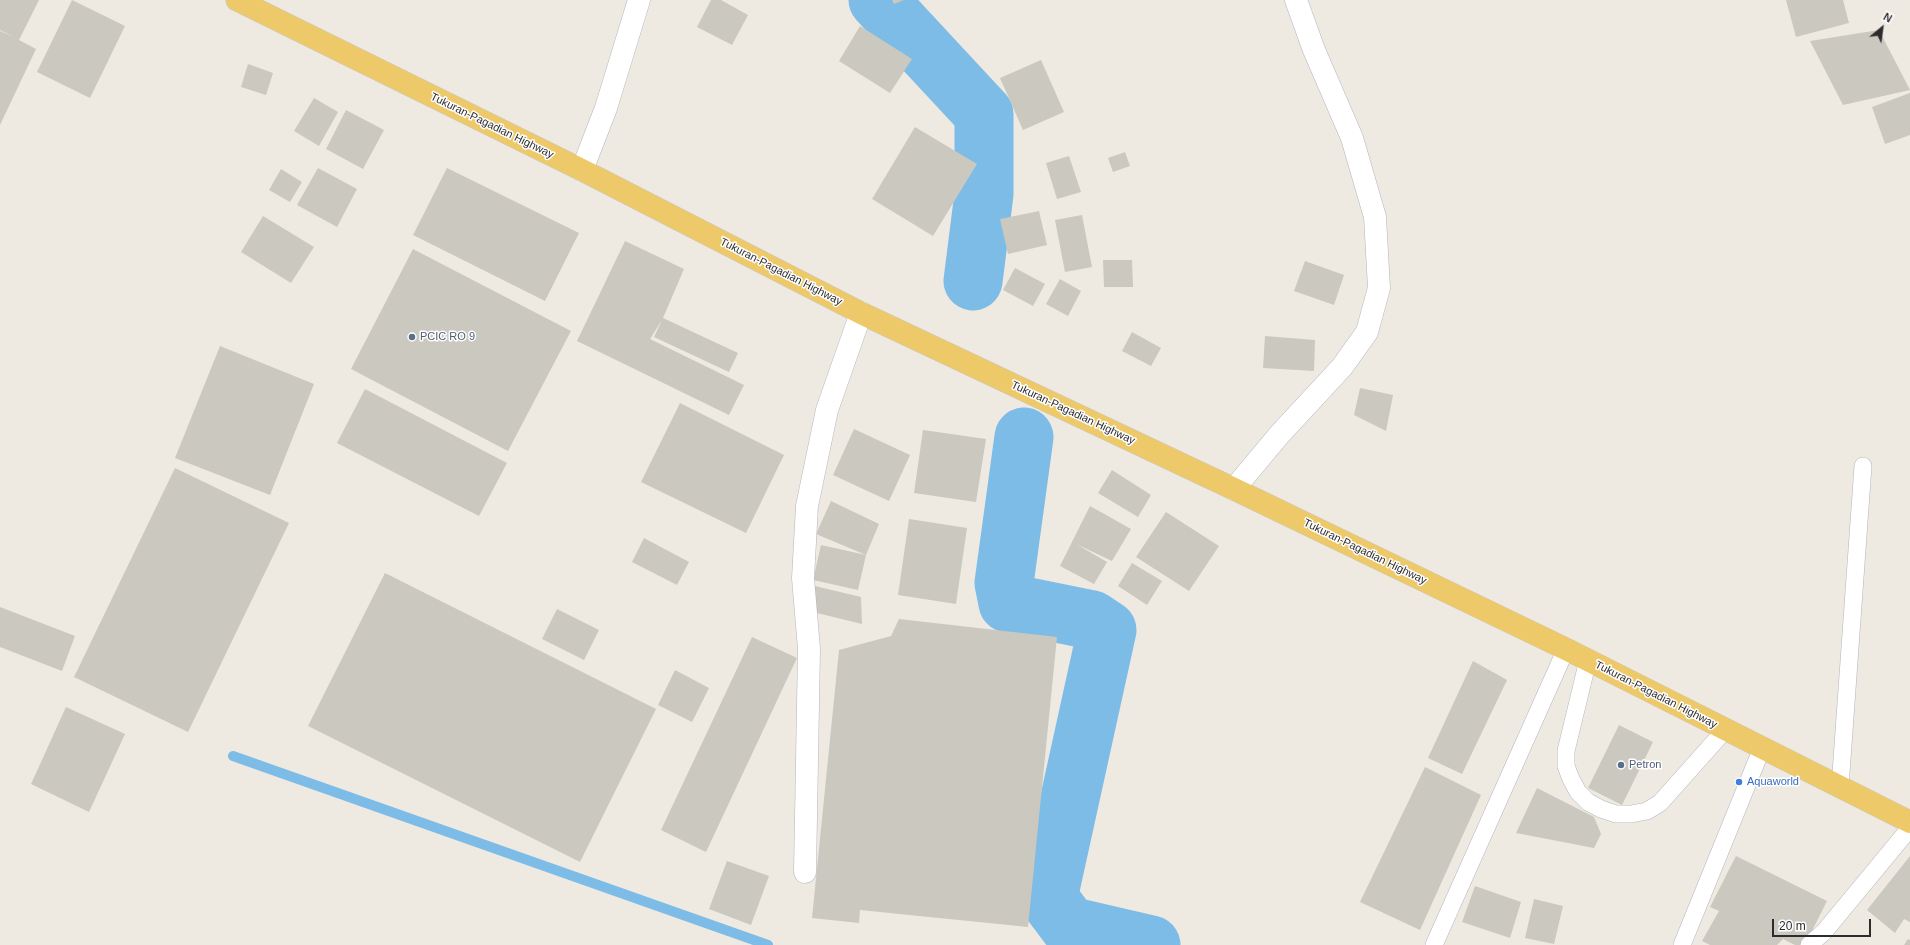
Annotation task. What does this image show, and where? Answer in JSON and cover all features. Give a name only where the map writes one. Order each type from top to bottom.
[{"type":"highway","name":"Tukuran-Pagadian Highway","points":[[237,0],[582,170],[861,313],[1234,489],[1566,649],[1910,822]]},
{"type":"street","points":[[582,170],[606,108],[639,0]]},
{"type":"street","points":[[1234,489],[1279,435],[1342,367],[1367,332],[1379,288],[1375,217],[1352,138],[1314,50],[1296,0]]},
{"type":"street","points":[[805,872],[809,649],[803,578],[808,506],[827,410],[861,313]]},
{"type":"lane","points":[[1840,786],[1863,466]]},
{"type":"lane","points":[[1434,945],[1566,649]]},
{"type":"lane","points":[[1588,660],[1566,751],[1566,766],[1578,792],[1588,802],[1601,809],[1616,814],[1631,814],[1647,811],[1660,803],[1725,730]]},
{"type":"lane","points":[[1682,945],[1762,748]]},
{"type":"lane","points":[[1809,945],[1824,932],[1910,828]]},
{"type":"building","points":[[0,0],[39,0],[19,40],[36,49],[0,125],[0,31],[14,37],[0,30]]},
{"type":"building","points":[[72,0],[125,26],[90,98],[37,72]]},
{"type":"building","points":[[711,0],[721,0],[748,15],[732,45],[697,27]]},
{"type":"building","points":[[892,0],[904,0],[894,4]]},
{"type":"building","points":[[1786,0],[1843,0],[1849,23],[1796,37]]},
{"type":"building","points":[[860,26],[912,59],[890,93],[839,61]]},
{"type":"building","points":[[1879,30],[1910,90],[1843,105],[1810,41]]},
{"type":"building","points":[[1041,60],[1064,112],[1023,130],[1000,78]]},
{"type":"building","points":[[248,64],[273,73],[266,95],[241,87]]},
{"type":"building","points":[[1910,93],[1910,135],[1885,144],[1872,107]]},
{"type":"building","points":[[314,98],[338,112],[319,146],[294,131]]},
{"type":"building","points":[[346,110],[384,130],[363,169],[326,149]]},
{"type":"building","points":[[915,127],[977,164],[933,236],[872,199]]},
{"type":"building","points":[[1125,152],[1130,166],[1113,172],[1108,158]]},
{"type":"building","points":[[1069,156],[1081,192],[1057,199],[1046,163]]},
{"type":"building","points":[[318,168],[357,189],[337,227],[297,205]]},
{"type":"building","points":[[447,168],[579,233],[545,301],[413,235]]},
{"type":"building","points":[[281,169],[302,182],[290,202],[269,190]]},
{"type":"building","points":[[1039,211],[1047,245],[1008,254],[1000,219]]},
{"type":"building","points":[[1082,215],[1092,267],[1065,272],[1055,220]]},
{"type":"building","points":[[263,216],[314,247],[291,283],[241,252]]},
{"type":"building","points":[[625,241],[684,269],[663,318],[738,353],[729,372],[654,337],[662,320],[650,339],[744,385],[729,415],[577,341]]},
{"type":"building","points":[[413,249],[571,331],[508,451],[351,369]]},
{"type":"building","points":[[1103,260],[1132,260],[1133,287],[1104,287]]},
{"type":"building","points":[[1305,261],[1344,275],[1334,305],[1294,291]]},
{"type":"building","points":[[1015,268],[1045,284],[1033,306],[1003,290]]},
{"type":"building","points":[[1060,279],[1081,291],[1068,316],[1046,304]]},
{"type":"building","points":[[1132,332],[1161,348],[1151,366],[1122,351]]},
{"type":"building","points":[[1265,336],[1315,340],[1314,371],[1263,368]]},
{"type":"building","points":[[220,346],[314,384],[270,495],[175,458]]},
{"type":"building","points":[[1360,388],[1393,395],[1386,431],[1354,415]]},
{"type":"building","points":[[365,389],[507,463],[479,516],[337,443]]},
{"type":"building","points":[[680,403],[784,455],[746,533],[641,482]]},
{"type":"building","points":[[854,429],[910,455],[889,501],[833,475]]},
{"type":"building","points":[[923,430],[986,439],[976,502],[914,493]]},
{"type":"building","points":[[175,468],[289,523],[188,732],[74,677]]},
{"type":"building","points":[[1112,470],[1151,495],[1138,517],[1098,493]]},
{"type":"building","points":[[831,501],[879,524],[866,555],[816,534]]},
{"type":"building","points":[[1090,506],[1131,529],[1112,561],[1076,544],[1107,562],[1094,584],[1060,566]]},
{"type":"building","points":[[1166,512],[1219,546],[1189,591],[1136,557]]},
{"type":"building","points":[[909,519],[967,528],[956,604],[898,595]]},
{"type":"building","points":[[644,538],[689,562],[677,585],[632,562]]},
{"type":"building","points":[[821,545],[866,555],[858,590],[813,580]]},
{"type":"building","points":[[1132,563],[1162,581],[1147,605],[1118,586]]},
{"type":"building","points":[[385,573],[656,709],[580,862],[308,726]]},
{"type":"building","points":[[815,586],[861,597],[862,624],[809,611]]},
{"type":"building","points":[[0,607],[75,636],[62,671],[0,647]]},
{"type":"building","points":[[557,609],[599,630],[584,660],[542,639]]},
{"type":"building","points":[[899,619],[1057,637],[1028,927],[860,910],[859,923],[812,918],[839,650],[891,636]]},
{"type":"building","points":[[752,637],[797,658],[706,852],[661,830]]},
{"type":"building","points":[[1473,661],[1507,680],[1462,774],[1428,758]]},
{"type":"building","points":[[675,670],[709,688],[692,722],[658,705]]},
{"type":"building","points":[[66,707],[125,734],[89,812],[31,784]]},
{"type":"building","name":"Petron","points":[[1619,725],[1653,742],[1622,805],[1588,788]]},
{"type":"building","points":[[1425,767],[1481,795],[1420,930],[1360,902]]},
{"type":"building","points":[[1537,788],[1594,817],[1601,834],[1594,848],[1516,833]]},
{"type":"building","points":[[1736,856],[1827,901],[1805,945],[1795,945],[1783,939],[1777,945],[1710,945],[1702,941],[1719,911],[1710,907]]},
{"type":"building","points":[[1910,856],[1910,922],[1904,919],[1895,933],[1867,910]]},
{"type":"building","points":[[727,861],[769,876],[751,925],[709,909]]},
{"type":"building","points":[[1475,886],[1521,902],[1510,938],[1462,922]]},
{"type":"building","points":[[1534,899],[1563,906],[1554,944],[1525,938]]},
{"type":"building","points":[[1908,939],[1910,940],[1910,945],[1904,945]]},
{"type":"waterway","points":[[878,0],[984,114],[984,194],[973,281]]},
{"type":"waterway","points":[[1024,437],[1004,583],[1008,603],[1092,620],[1107,630],[1048,898],[1069,926],[1151,945]]},
{"type":"waterway","points":[[233,756],[768,945]]},
{"type":"waterway","points":[[1076,945],[1088,931]]},
{"type":"place","name":"PCIC RO 9","points":[[412,337]]},
{"type":"place","name":"Petron","points":[[1621,765]]},
{"type":"place","name":"Aquaworld","points":[[1739,782]]}]
